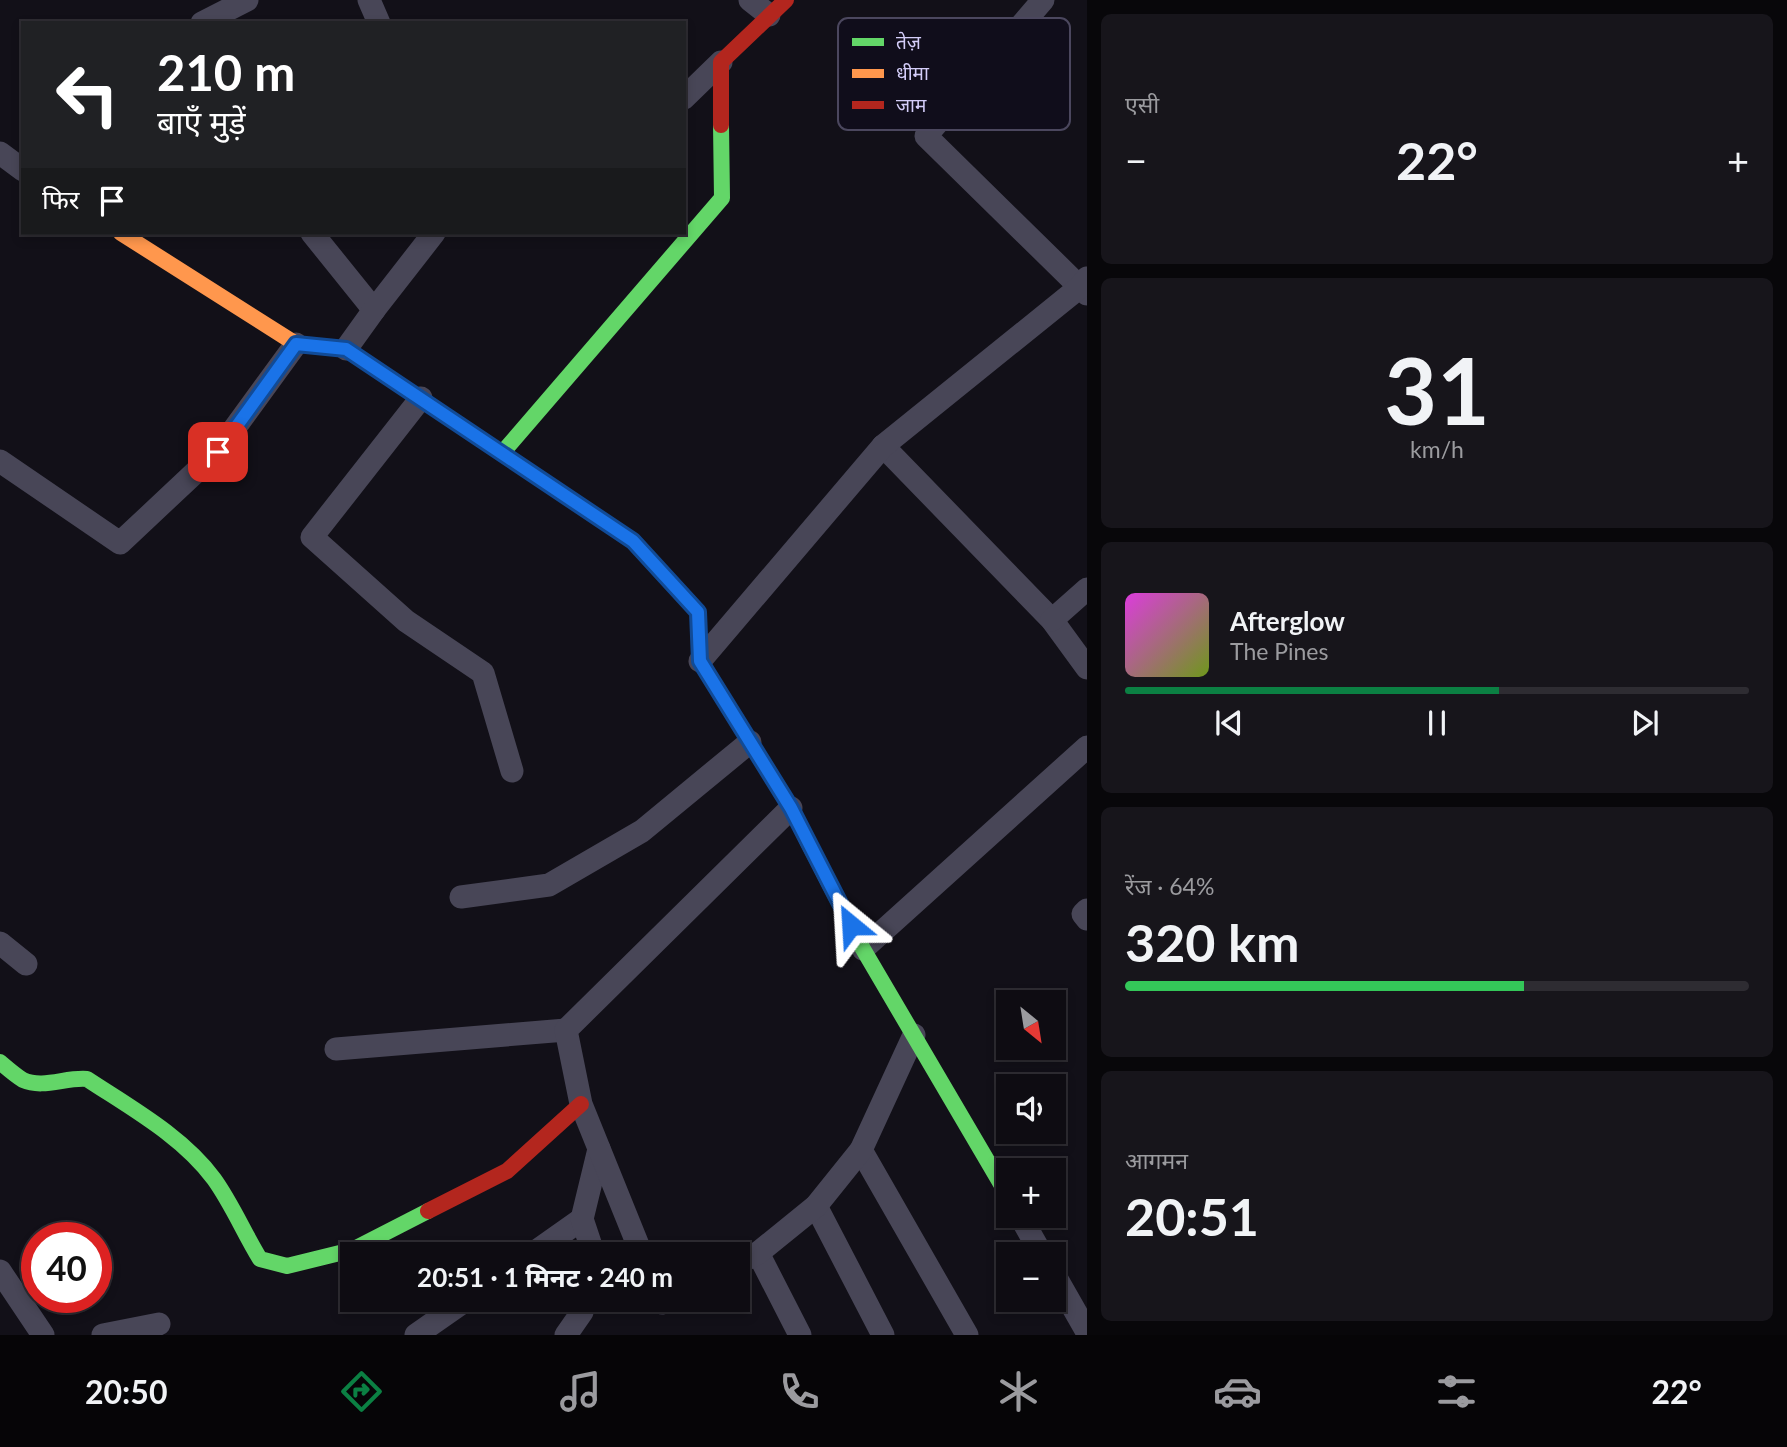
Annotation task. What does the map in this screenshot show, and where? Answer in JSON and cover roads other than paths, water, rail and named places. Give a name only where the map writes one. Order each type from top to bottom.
[{"type":"street","points":[[369,0],[378,21]]},
{"type":"street","points":[[750,0],[778,7]]},
{"type":"street","points":[[1028,18],[1043,0]]},
{"type":"street","points":[[205,21],[231,3]]},
{"type":"street","points":[[686,96],[778,7]]},
{"type":"street","points":[[503,452],[722,198],[722,62]]},
{"type":"street","points":[[700,661],[883,446],[1085,286],[926,136],[931,130]]},
{"type":"street","points":[[0,153],[21,169]]},
{"type":"street","points":[[124,235],[296,344],[346,349],[633,541],[698,612],[731,624]]},
{"type":"street","points":[[314,235],[374,310]]},
{"type":"street","points":[[346,349],[432,235]]},
{"type":"street","points":[[0,461],[120,543],[218,452],[296,344]]},
{"type":"street","points":[[421,398],[312,537],[406,621],[483,673],[512,771]]},
{"type":"street","points":[[883,446],[1052,620],[1087,668]]},
{"type":"street","points":[[1052,620],[1087,589]]},
{"type":"street","points":[[698,612],[700,661],[791,808],[863,949],[996,1175]]},
{"type":"street","points":[[461,897],[549,885],[642,831],[750,742]]},
{"type":"street","points":[[863,949],[1087,747]]},
{"type":"street","points":[[337,1049],[566,1030],[791,808]]},
{"type":"street","points":[[1087,910],[1083,914],[1087,919]]},
{"type":"street","points":[[0,943],[26,964]]},
{"type":"street","points":[[566,1030],[581,1104],[637,1242]]},
{"type":"street","points":[[750,1257],[816,1206],[861,1150],[914,1035]]},
{"type":"street","points":[[0,1062],[30,1082],[44,1083],[77,1077],[87,1079],[173,1138],[208,1172],[232,1206],[260,1259],[287,1266],[352,1250],[507,1171],[581,1104]]},
{"type":"street","points":[[590,1242],[582,1219],[599,1149]]},
{"type":"street","points":[[861,1150],[967,1335]]},
{"type":"street","points":[[816,1206],[883,1335]]},
{"type":"street","points":[[549,1242],[582,1219]]},
{"type":"street","points":[[758,1253],[800,1335]]},
{"type":"street","points":[[0,1271],[43,1335]]},
{"type":"street","points":[[1066,1296],[1087,1332]]},
{"type":"street","points":[[416,1335],[449,1312]]},
{"type":"street","points":[[575,1331],[582,1312]]},
{"type":"street","points":[[103,1335],[159,1324]]}]
